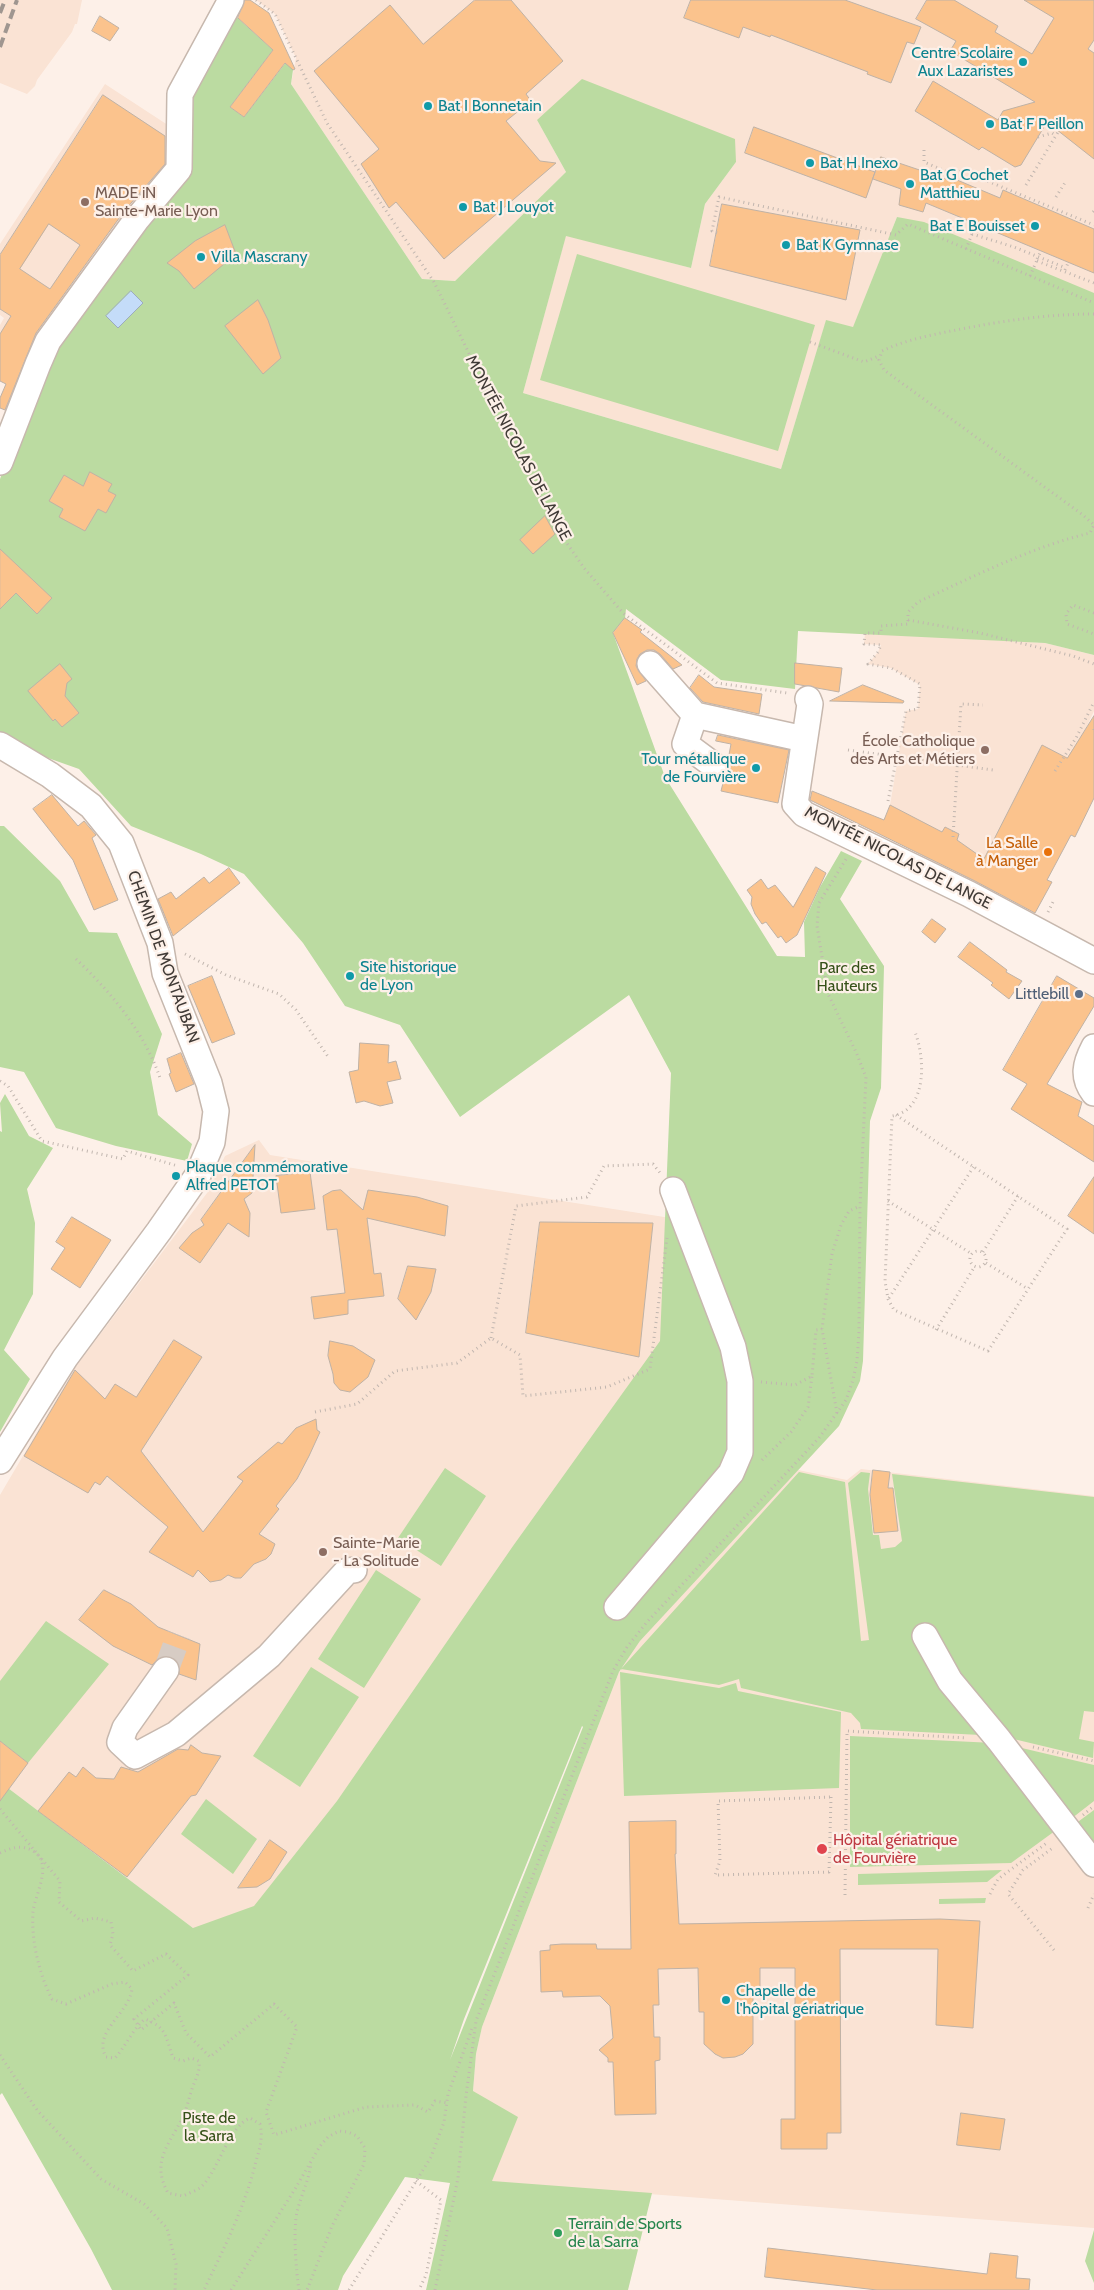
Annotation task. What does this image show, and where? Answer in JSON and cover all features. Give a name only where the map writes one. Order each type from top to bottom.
[{"type":"street","points":[[0,462],[48,341],[136,219],[179,169],[180,94],[231,0]]},
{"type":"street","points":[[650,664],[694,715],[804,739]]},
{"type":"street","name":"MONTÉE NICOLAS DE LANGE","points":[[808,699],[810,704],[796,804],[804,814],[1038,930],[1094,962]]},
{"type":"street","points":[[694,715],[685,744],[716,768]]},
{"type":"street","name":"CHEMIN DE MONTAUBAN","points":[[0,745],[50,774],[91,806],[121,843],[160,943],[164,973],[209,1083],[216,1111],[215,1130],[204,1164],[180,1202],[64,1358],[0,1461]]},
{"type":"street","points":[[1094,1047],[1086,1060],[1086,1083],[1094,1094]]},
{"type":"street","points":[[617,1607],[731,1473],[740,1452],[740,1380],[733,1347],[673,1190]]},
{"type":"street","points":[[166,1670],[125,1728],[120,1742],[135,1756],[176,1734],[269,1656],[347,1571],[354,1570]]},
{"type":"street","points":[[925,1636],[950,1681],[999,1740],[1094,1864]]},
{"type":"path","name":"MONTÉE NICOLAS DE LANGE","points":[[256,0],[275,14],[327,123],[434,282],[533,484],[564,539],[584,568],[623,613],[718,683],[805,696],[808,699]]},
{"type":"path","points":[[1026,185],[1066,119]]},
{"type":"path","points":[[1038,137],[1052,133],[1055,135]]},
{"type":"path","points":[[924,150],[924,162],[950,173],[963,171],[1094,225]]},
{"type":"path","points":[[1056,197],[1066,181]]},
{"type":"path","points":[[717,233],[712,232],[719,198],[896,235],[908,224],[1094,303]]},
{"type":"path","points":[[966,249],[976,224]]},
{"type":"path","points":[[972,234],[1014,247],[1094,284]]},
{"type":"path","points":[[1030,276],[1041,251]]},
{"type":"path","points":[[1037,260],[1065,270]]},
{"type":"path","points":[[1065,270],[1068,263]]},
{"type":"path","points":[[888,801],[906,711],[918,709],[920,684],[891,668],[868,664],[878,652],[881,644],[864,644],[865,633],[881,633],[881,626],[908,624],[908,612],[918,602],[1025,556],[1073,537],[1090,533],[1094,525],[1083,514],[884,370],[879,360],[882,351],[896,344],[1033,316],[1094,314]]},
{"type":"path","points":[[810,342],[864,362],[880,356]]},
{"type":"path","points":[[1094,613],[1073,605],[1066,614],[1067,624],[1094,634]]},
{"type":"path","points":[[908,620],[980,633],[1073,656],[1094,664]]},
{"type":"path","points":[[1055,771],[1094,702]]},
{"type":"path","points":[[953,837],[961,704],[983,705]]},
{"type":"path","points":[[848,750],[993,770]]},
{"type":"path","points":[[349,2290],[431,2157],[444,2122],[448,2094],[613,1671],[627,1647],[646,1622],[819,1438],[846,1400],[857,1362],[860,1206],[866,1077],[828,994],[817,926],[819,904],[857,839]]},
{"type":"path","points":[[1048,912],[1053,902]]},
{"type":"path","points":[[163,960],[181,953],[203,962],[226,975],[279,994],[296,1010],[329,1058]]},
{"type":"path","points":[[76,959],[96,978],[137,1031],[155,1064],[160,1078]]},
{"type":"path","points":[[896,1116],[1067,1229],[988,1351],[936,1330],[894,1310],[888,1299],[885,1281],[892,1116],[896,1116],[915,1103],[921,1088],[920,1045],[915,1032]]},
{"type":"path","points":[[0,1081],[8,1086],[42,1141],[123,1159],[127,1151],[176,1165]]},
{"type":"path","points":[[315,1412],[357,1404],[395,1371],[456,1363],[491,1338],[516,1206],[587,1197],[604,1166],[653,1164],[673,1190]]},
{"type":"path","points":[[888,1299],[974,1166]]},
{"type":"path","points":[[983,1252],[1018,1196]]},
{"type":"path","points":[[888,1200],[972,1254]]},
{"type":"path","points":[[837,1413],[822,1329],[832,1254],[841,1225],[849,1211],[860,1206]]},
{"type":"path","points":[[491,1338],[520,1355],[523,1396],[606,1387],[650,1370],[667,1237]]},
{"type":"path","points":[[972,1254],[975,1251],[983,1252]]},
{"type":"path","points":[[972,1254],[971,1262],[975,1266],[982,1266],[986,1262],[986,1255],[983,1252]]},
{"type":"path","points":[[986,1262],[1028,1289]]},
{"type":"path","points":[[936,1330],[975,1266]]},
{"type":"path","points":[[731,1473],[759,1462],[791,1432],[808,1407],[816,1330],[822,1329]]},
{"type":"path","points":[[740,1380],[795,1385],[812,1376]]},
{"type":"path","points":[[846,1895],[846,1731],[999,1740],[1094,1761]]},
{"type":"path","points":[[831,1797],[829,1872],[732,1874],[715,1875],[720,1861],[718,1801],[831,1797]]},
{"type":"path","points":[[0,1808],[60,1881],[59,1902],[81,1922],[95,1918],[111,1922],[113,1934],[110,1945],[133,1971],[166,1954],[188,1976],[134,2019],[138,2025]]},
{"type":"path","points":[[1054,1950],[1008,1894],[1023,1870],[1062,1841]]},
{"type":"path","points":[[0,1853],[12,1847],[26,1847],[37,1853],[42,1865],[41,1882],[33,1912],[34,1942],[46,1986],[52,1999],[66,2004],[112,1984],[125,1982],[132,1989],[131,2000],[103,2036],[101,2049],[106,2057],[115,2058],[126,2046],[138,2025],[145,2019],[164,2031],[173,2058],[183,2062],[191,2058],[199,2061],[200,2071],[183,2118],[164,2150],[160,2166],[162,2181],[168,2193],[183,2196],[200,2187],[221,2160],[242,2122],[250,2118],[260,2124],[263,2136],[248,2193],[236,2226],[204,2290]]},
{"type":"path","points":[[990,1894],[998,1879],[1006,1874]]},
{"type":"path","points":[[1088,1908],[1094,1894]]},
{"type":"path","points":[[152,2022],[174,2003],[186,2033],[210,2057],[274,2004],[298,2027],[266,2112],[274,2135],[366,2107],[415,2105],[428,2112],[435,2101],[448,2103]]},
{"type":"path","points":[[435,2290],[458,2178],[476,2021]]},
{"type":"path","points":[[0,2055],[37,2110],[101,2179],[144,2204],[167,2228],[176,2264],[175,2290]]},
{"type":"path","points":[[231,2290],[320,2146],[328,2137],[338,2131],[357,2136],[365,2148],[364,2164],[332,2226],[306,2290]]},
{"type":"path","points":[[299,2290],[295,2230],[297,2212],[305,2189],[311,2162]]},
{"type":"path","points":[[416,2180],[442,2200],[426,2275],[419,2290]]},
{"type":"shaded area","points":[[0,0],[82,0],[77,24],[75,24],[72,32],[37,80],[35,86],[27,94],[0,83]]},
{"type":"shaded area","points":[[256,0],[1094,0],[1094,294],[897,217],[853,328],[826,321],[781,469],[523,393],[566,235],[691,268],[705,204],[736,162],[537,120],[566,172],[455,281],[422,279],[291,84],[296,58],[275,14]]},
{"type":"shaded area","name":"MADE iN Sainte-Marie Lyon","points":[[105,84],[177,131],[173,159],[28,376],[0,359],[0,325],[4,318],[0,315],[0,244]]},
{"type":"shaded area","name":"École Catholique des Arts et Métiers","points":[[865,633],[1045,643],[1094,655],[1094,711],[1086,728],[1057,772],[1052,791],[998,897],[882,834],[884,820],[890,805],[906,711],[918,709],[920,685],[891,668],[868,664],[881,645],[864,644]]},
{"type":"shaded area","name":"Sainte-Marie - La Solitude","points":[[259,1140],[270,1155],[696,1222],[723,1355],[365,2032],[193,1928],[0,1782],[0,1495],[74,1369],[207,1193],[225,1156]]},
{"type":"shaded area","name":"Hôpital gériatrique de Fourvière","points":[[861,1469],[1094,1496],[1094,2228],[492,2182],[473,2091],[476,2054],[482,2027],[619,1672],[640,1641],[798,1470],[847,1480]]},
{"type":"green space","points":[[231,12],[273,50],[230,107],[244,117],[290,57],[293,70],[291,84],[422,279],[455,281],[566,172],[537,120],[582,79],[735,139],[736,162],[705,204],[691,268],[566,236],[523,393],[781,469],[826,320],[853,327],[897,217],[924,222],[1094,293],[1094,655],[1045,643],[798,631],[795,689],[721,680],[626,609],[625,618],[613,633],[665,777],[777,956],[805,957],[804,922],[820,887],[841,851],[862,861],[840,899],[884,966],[881,1088],[870,1121],[863,1361],[860,1381],[839,1426],[640,1641],[619,1672],[482,2027],[476,2054],[473,2091],[518,2117],[492,2181],[652,2193],[628,2290],[426,2290],[450,2183],[405,2177],[343,2276],[338,2290],[112,2290],[91,2249],[2,2093],[0,2095],[0,1782],[193,1928],[254,1906],[337,1801],[513,1546],[660,1341],[671,1073],[629,995],[460,1117],[400,1025],[345,1006],[303,943],[244,874],[201,854],[131,826],[79,769],[31,752],[0,732],[0,479],[46,359],[180,177],[188,100]],"holes":[[[583,1727],[450,2060],[464,2019]]]},
{"type":"green space","points":[[577,254],[815,325],[778,451],[540,380]]},
{"type":"green space","points":[[0,826],[4,826],[60,881],[89,932],[117,933],[162,1034],[150,1072],[158,1115],[192,1144],[187,1161],[116,1146],[56,1128],[24,1072],[0,1067]]},
{"type":"green space","points":[[5,1094],[29,1136],[53,1148],[27,1189],[35,1223],[33,1294],[4,1350],[30,1379],[0,1432],[0,1131],[2,1132],[0,1103]]},
{"type":"green space","points":[[445,1468],[486,1496],[441,1566],[398,1538]]},
{"type":"green space","points":[[799,1472],[845,1482],[861,1641],[869,1640],[848,1483],[861,1472],[870,1473],[868,1489],[873,1535],[879,1535],[881,1549],[895,1547],[902,1541],[892,1474],[1094,1497],[1094,1712],[1084,1711],[1079,1739],[1094,1742],[1093,1758],[1001,1736],[861,1729],[860,1723],[851,1713],[741,1688],[739,1679],[719,1685],[621,1669]]},
{"type":"green space","points":[[376,1570],[421,1599],[364,1688],[318,1659]]},
{"type":"green space","points":[[46,1621],[109,1664],[28,1763],[0,1741],[0,1681]]},
{"type":"green space","points":[[311,1667],[359,1697],[300,1787],[253,1756]]},
{"type":"green space","points":[[620,1672],[719,1688],[736,1683],[738,1691],[841,1712],[839,1788],[624,1796]]},
{"type":"green space","points":[[850,1736],[994,1743],[1059,1828],[1011,1863],[850,1867]]},
{"type":"green space","points":[[1009,1745],[1094,1765],[1094,1801],[1067,1822]]},
{"type":"green space","points":[[206,1799],[257,1839],[233,1874],[181,1834]]},
{"type":"green space","points":[[1094,1810],[1094,1856],[1071,1827]]},
{"type":"green space","points":[[1002,1870],[987,1882],[858,1885],[858,1874]]},
{"type":"green space","points":[[986,1898],[985,1903],[939,1904],[939,1899]]},
{"type":"green space","points":[[1094,2230],[1094,2283],[1085,2261]]},
{"type":"water","points":[[131,291],[143,303],[118,328],[106,316]]},
{"type":"building","points":[[245,0],[250,0],[269,13],[295,69],[293,70],[285,63],[244,117],[230,107],[273,50],[238,18]]},
{"type":"building","name":"Bat I Bonnetain","points":[[475,0],[511,0],[563,61],[526,94],[531,101],[506,121],[540,161],[556,163],[444,259],[396,202],[389,208],[361,164],[379,149],[314,71],[390,5],[423,44]]},
{"type":"building","points":[[691,0],[845,0],[921,27],[914,44],[907,42],[891,83],[867,74],[868,72],[771,35],[770,37],[743,27],[739,38],[684,18]]},
{"type":"building","points":[[927,0],[954,0],[998,26],[995,32],[1032,54],[1054,18],[1024,0],[1094,0],[1094,40],[1088,49],[1094,53],[1094,159],[1047,122],[1021,165],[1015,167],[982,147],[979,150],[915,111],[933,81],[998,120],[1003,111],[1035,102],[950,51],[956,41],[916,19]]},
{"type":"building","points":[[100,16],[119,28],[110,41],[92,31]]},
{"type":"building","name":"MADE iN Sainte-Marie Lyon","points":[[103,95],[165,136],[165,164],[125,210],[36,333],[5,410],[0,408],[0,398],[6,384],[0,381],[0,334],[11,316],[0,309],[0,255]],"holes":[[[49,224],[80,245],[50,289],[20,269]]]},
{"type":"building","name":"Bat H Inexo","points":[[754,127],[875,172],[866,198],[745,153]]},
{"type":"building","name":"Bat E Bouisset","points":[[881,157],[955,182],[957,180],[1000,198],[1003,190],[1094,229],[1094,273],[926,203],[923,212],[899,205],[901,189],[873,179]]},
{"type":"building","name":"Bat K Gymnase","points":[[722,204],[860,230],[846,300],[710,266]]},
{"type":"building","name":"Villa Mascrany","points":[[225,225],[236,254],[194,289],[179,271],[167,263],[195,241]]},
{"type":"building","points":[[258,300],[268,320],[281,358],[263,374],[225,326]]},
{"type":"building","points":[[90,472],[112,484],[108,491],[116,495],[106,513],[98,509],[85,531],[59,517],[63,509],[49,501],[64,475],[83,486]]},
{"type":"building","points":[[545,516],[555,534],[533,554],[520,540]]},
{"type":"building","points":[[0,549],[52,598],[37,614],[16,593],[0,609]]},
{"type":"building","points":[[625,618],[642,630],[640,632],[682,665],[673,669],[660,654],[654,650],[647,650],[640,654],[636,666],[646,681],[637,685],[613,633]]},
{"type":"building","points":[[795,663],[842,668],[839,692],[795,684]]},
{"type":"building","points":[[60,664],[72,679],[67,683],[65,696],[79,713],[62,727],[55,719],[53,721],[28,691]]},
{"type":"building","points":[[699,675],[714,687],[762,694],[759,714],[703,702],[690,688]]},
{"type":"building","points":[[863,685],[904,701],[903,703],[830,701]]},
{"type":"building","points":[[1094,716],[1094,798],[1075,837],[1071,835],[1047,880],[1052,882],[1035,913],[975,881],[810,800],[812,791],[884,820],[890,805],[942,832],[945,827],[959,834],[957,840],[984,859],[1042,745],[1067,758]]},
{"type":"building","name":"Tour métallique de Fourvière","points":[[718,735],[789,750],[778,803],[721,791],[724,779],[730,769],[728,760],[731,744],[716,741]]},
{"type":"building","points":[[52,795],[78,826],[84,821],[96,835],[92,838],[118,900],[94,910],[73,860],[33,809]]},
{"type":"building","points":[[816,867],[826,873],[797,935],[786,943],[781,936],[778,938],[766,922],[762,924],[755,914],[751,904],[752,897],[747,890],[761,879],[768,889],[775,885],[793,907]]},
{"type":"building","points":[[229,868],[240,883],[173,936],[158,899],[171,892],[176,899],[204,877],[209,883]]},
{"type":"building","points":[[932,919],[946,929],[935,943],[922,932]]},
{"type":"building","points":[[970,942],[1007,970],[1006,972],[1022,981],[1009,999],[991,985],[993,983],[958,957]]},
{"type":"building","points":[[212,976],[235,1034],[212,1043],[188,986]]},
{"type":"building","points":[[1057,976],[1094,998],[1094,1006],[1047,1084],[1082,1102],[1078,1116],[1094,1126],[1094,1162],[1011,1109],[1027,1084],[1003,1070]]},
{"type":"building","points":[[360,1043],[389,1045],[388,1063],[396,1061],[401,1079],[387,1082],[393,1103],[380,1106],[364,1101],[356,1103],[349,1072],[358,1070]]},
{"type":"building","points":[[181,1053],[194,1084],[176,1092],[169,1074],[171,1073],[167,1059]]},
{"type":"building","points":[[255,1145],[252,1193],[244,1199],[250,1213],[249,1237],[228,1223],[200,1263],[179,1248],[192,1233],[204,1225],[201,1220]]},
{"type":"building","points":[[310,1172],[315,1209],[281,1213],[276,1176]]},
{"type":"building","points":[[1094,1177],[1094,1234],[1068,1216]]},
{"type":"building","points":[[341,1190],[363,1210],[368,1190],[417,1197],[448,1206],[445,1236],[367,1218],[374,1274],[381,1273],[384,1296],[348,1300],[348,1314],[314,1319],[311,1297],[345,1293],[337,1229],[327,1230],[323,1196],[332,1191]]},
{"type":"building","points":[[72,1217],[111,1240],[80,1288],[51,1269],[65,1248],[56,1242]]},
{"type":"building","points":[[540,1222],[653,1223],[639,1357],[526,1333]]},
{"type":"building","points":[[408,1266],[436,1269],[431,1292],[416,1320],[398,1299]]},
{"type":"building","points":[[174,1340],[202,1357],[141,1451],[203,1532],[243,1481],[237,1477],[278,1442],[282,1444],[296,1428],[316,1419],[317,1430],[320,1432],[297,1479],[276,1506],[279,1509],[259,1534],[275,1544],[271,1554],[266,1559],[254,1564],[241,1578],[228,1575],[221,1580],[210,1582],[198,1570],[193,1577],[149,1552],[168,1527],[107,1476],[100,1485],[95,1482],[88,1493],[24,1456],[75,1370],[105,1399],[115,1384],[136,1397]]},
{"type":"building","points":[[330,1341],[353,1346],[375,1360],[368,1377],[350,1392],[340,1390],[334,1383],[328,1356]]},
{"type":"building","points":[[873,1470],[890,1472],[888,1488],[893,1488],[898,1531],[874,1533],[870,1495]]},
{"type":"building","points":[[104,1590],[131,1604],[158,1627],[200,1644],[196,1680],[179,1674],[179,1664],[174,1658],[168,1656],[160,1657],[152,1665],[113,1646],[79,1620]]},
{"type":"building","points":[[0,1741],[28,1763],[0,1801]]},
{"type":"building","points":[[191,1745],[202,1753],[221,1756],[196,1795],[191,1796],[127,1877],[38,1811],[69,1772],[76,1777],[83,1767],[96,1778],[114,1779],[121,1767],[138,1772],[178,1749],[188,1750]]},
{"type":"building","points":[[676,1821],[675,1854],[679,1924],[940,1919],[980,1921],[973,2028],[936,2025],[938,1949],[840,1949],[841,2133],[827,2133],[827,2149],[781,2149],[781,2119],[795,2119],[795,1968],[760,1968],[760,1988],[753,1988],[753,2044],[743,2054],[723,2058],[715,2054],[704,2044],[704,2012],[699,2012],[698,1968],[658,1969],[659,2005],[653,2005],[654,2037],[660,2037],[660,2060],[655,2061],[656,2114],[615,2115],[613,2062],[608,2062],[608,2058],[599,2050],[613,2038],[610,2006],[600,1996],[563,1997],[562,1991],[541,1992],[540,1951],[550,1950],[550,1945],[562,1944],[596,1944],[597,1949],[631,1949],[629,1822]]},
{"type":"building","points":[[270,1840],[287,1852],[270,1879],[257,1887],[238,1888]]},
{"type":"building","points":[[961,2113],[1005,2119],[1000,2150],[957,2145]]},
{"type":"building","points":[[768,2248],[987,2274],[990,2253],[1018,2256],[1016,2278],[1030,2279],[1029,2290],[877,2290],[765,2277]]},
{"type":"tunnel","points":[[166,1670],[179,1635]]},
{"type":"railway","points":[[0,13],[5,0]]},
{"type":"railway","points":[[0,47],[17,0]]},
{"type":"place","name":"Centre Scolaire Aux Lazaristes","points":[[1023,62]]},
{"type":"place","name":"Bat I Bonnetain","points":[[428,106]]},
{"type":"place","name":"Bat F Peillon","points":[[990,124]]},
{"type":"place","name":"Bat H Inexo","points":[[810,163]]},
{"type":"place","name":"Bat G Cochet Matthieu","points":[[910,184]]},
{"type":"place","name":"MADE iN Sainte-Marie Lyon","points":[[85,202]]},
{"type":"place","name":"Bat J Louyot","points":[[463,207]]},
{"type":"place","name":"Bat E Bouisset","points":[[1035,226]]},
{"type":"place","name":"Bat K Gymnase","points":[[786,245]]},
{"type":"place","name":"Villa Mascrany","points":[[201,257]]},
{"type":"place","name":"École Catholique des Arts et Métiers","points":[[985,750]]},
{"type":"place","name":"Tour métallique de Fourvière","points":[[756,768]]},
{"type":"place","name":"La Salle à Manger","points":[[1048,852]]},
{"type":"place","name":"Site historique de Lyon","points":[[350,976]]},
{"type":"place","name":"Littlebill","points":[[1079,994]]},
{"type":"place","name":"Plaque commémorative Alfred PETOT","points":[[176,1176]]},
{"type":"place","name":"Sainte-Marie - La Solitude","points":[[323,1552]]},
{"type":"place","name":"Hôpital gériatrique de Fourvière","points":[[822,1849]]},
{"type":"place","name":"Chapelle de l'hôpital gériatrique","points":[[726,2000]]},
{"type":"place","name":"Terrain de Sports de la Sarra","points":[[558,2233]]},
{"type":"park label","name":"Parc des Hauteurs","points":[[847,977]]},
{"type":"park label","name":"Piste de la Sarra","points":[[209,2127]]}]
